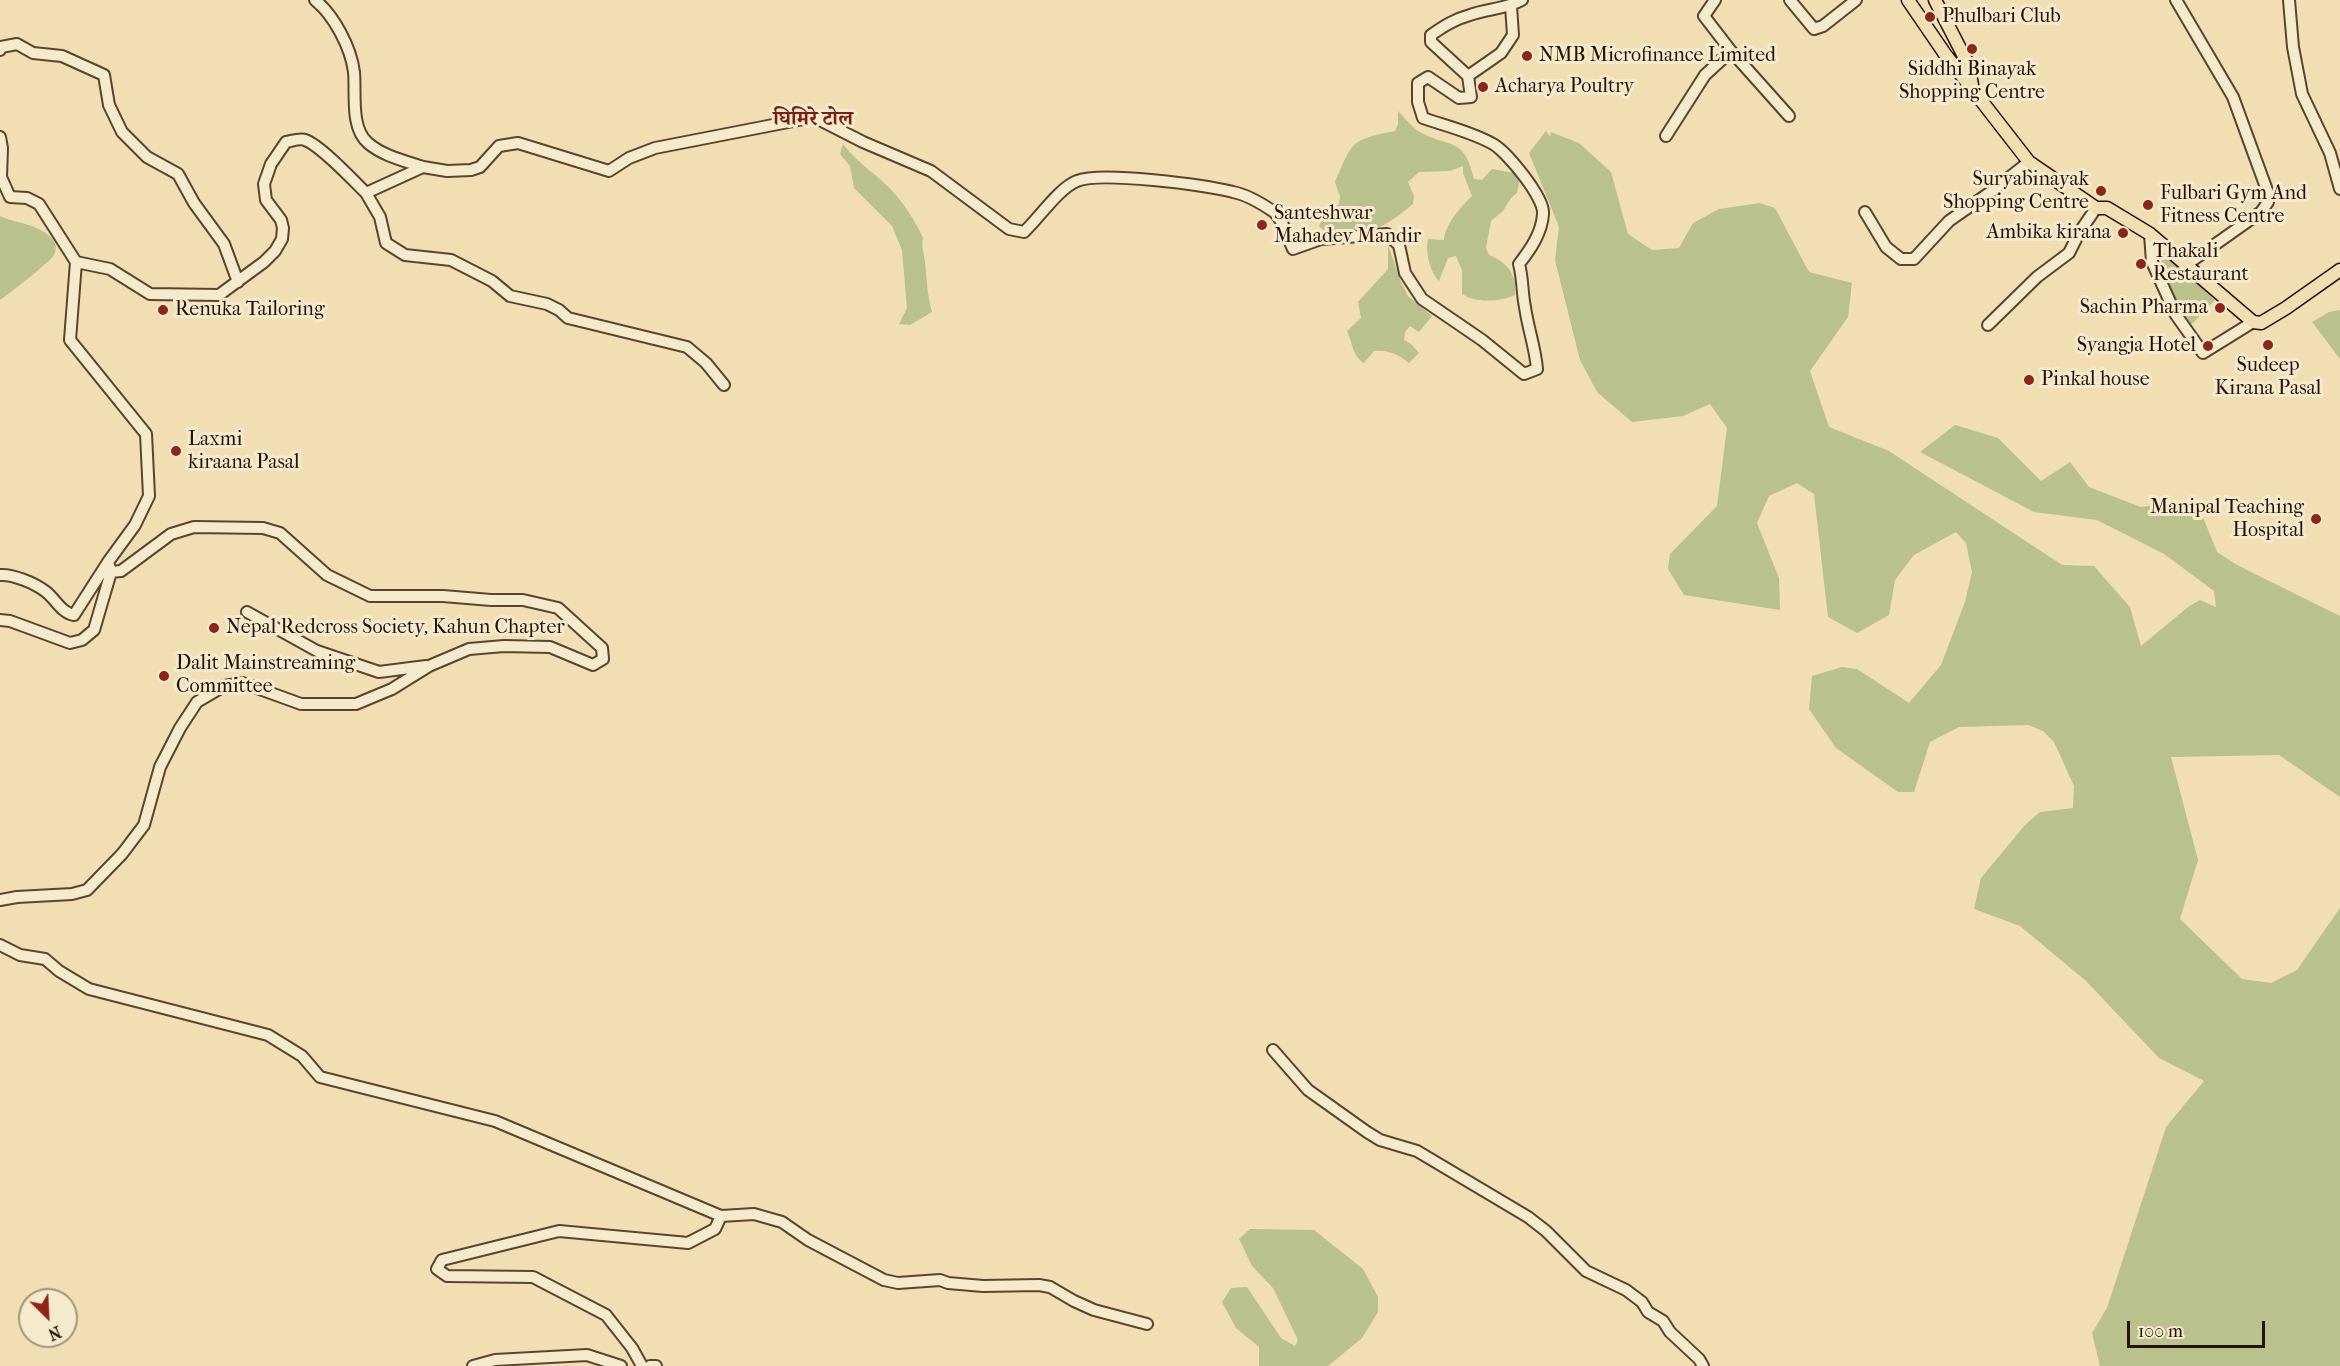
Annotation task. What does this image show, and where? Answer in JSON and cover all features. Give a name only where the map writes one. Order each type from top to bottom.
[{"type":"main road","points":[[1908,0],[1945,54],[2029,162],[2096,208],[2107,208],[2150,234],[2253,322],[2262,323],[2340,270]]},
{"type":"main road","points":[[1935,0],[1968,64],[1972,86]]},
{"type":"street","points":[[315,0],[329,15],[350,55],[354,71],[358,127],[366,142],[384,153],[423,168],[447,171],[471,170],[480,167],[498,146],[518,143],[609,171],[629,158],[655,148],[813,117],[870,145],[932,171],[1009,229],[1024,232],[1062,191],[1077,181],[1097,177],[1166,182],[1233,192],[1254,199],[1276,214],[1293,249],[1321,239],[1387,234],[1399,245],[1405,273],[1422,299],[1482,340],[1524,374],[1537,369],[1535,343],[1525,309],[1519,264],[1539,231],[1544,212],[1531,186],[1509,156],[1494,144],[1423,118],[1418,102],[1418,83],[1428,77],[1459,98],[1471,97],[1468,76],[1431,42],[1431,35],[1451,21],[1511,6],[1522,0]]},
{"type":"street","points":[[1715,0],[1704,16],[1731,51],[1789,116]]},
{"type":"street","points":[[1790,0],[1814,29],[1823,26],[1856,0]]},
{"type":"street","points":[[2176,0],[2233,97],[2268,193],[2268,202],[2261,212],[2186,265]]},
{"type":"street","points":[[2289,0],[2293,47],[2302,94],[2330,153],[2340,189]]},
{"type":"street","points":[[1468,76],[1501,53],[1513,35],[1511,6]]},
{"type":"street","points":[[0,50],[0,47],[17,44],[33,52],[63,56],[104,75],[109,105],[122,132],[147,157],[178,174],[194,203],[224,243],[238,282]]},
{"type":"street","points":[[1666,136],[1705,75],[1731,51]]},
{"type":"street","points":[[0,137],[1,177],[10,197],[27,198],[39,204],[76,262],[70,340],[146,434],[149,496],[110,567],[74,615],[68,615],[45,591],[8,574],[0,575]]},
{"type":"street","points":[[76,262],[110,269],[150,294],[219,294],[264,262],[275,251],[282,239],[284,228],[267,200],[264,184],[271,164],[286,142],[304,140],[318,148],[366,193],[380,217],[386,243],[405,255],[451,260],[492,280],[510,297],[547,304],[560,310],[567,318],[687,347],[706,363],[724,385]]},
{"type":"street","points":[[1865,212],[1886,248],[1901,259],[1914,259],[1949,220],[2029,162]]},
{"type":"street","points":[[366,193],[423,168]]},
{"type":"street","points":[[1988,325],[2037,277],[2069,253],[2079,232],[2096,208]]},
{"type":"street","points":[[2150,234],[2152,262],[2176,315],[2203,353],[2253,322]]},
{"type":"street","points":[[0,900],[72,894],[87,890],[122,854],[144,825],[160,767],[180,728],[197,702],[224,686],[243,683],[301,704],[356,704],[392,688],[429,666],[469,649],[504,646],[550,647],[593,665],[603,659],[602,648],[558,608],[523,600],[443,596],[370,596],[327,575],[279,533],[263,528],[194,527],[171,534],[121,571],[110,567]]},
{"type":"street","points":[[0,620],[10,621],[70,643],[82,640],[94,630],[110,567]]},
{"type":"street","points":[[247,612],[317,651],[379,672],[429,666]]},
{"type":"street","points":[[0,945],[20,955],[45,959],[58,971],[89,989],[268,1035],[302,1056],[320,1077],[495,1121],[721,1216],[754,1214],[782,1222],[808,1240],[884,1280],[898,1283],[940,1280],[972,1286],[1039,1285],[1050,1287],[1080,1304],[1112,1316],[1147,1324]]},
{"type":"street","points":[[1273,1050],[1308,1090],[1367,1132],[1380,1140],[1417,1150],[1528,1217],[1546,1231],[1586,1271],[1626,1290],[1642,1302],[1648,1312],[1663,1321],[1670,1332],[1700,1359],[1703,1366]]},
{"type":"street","points":[[642,1366],[632,1348],[606,1315],[533,1277],[447,1276],[437,1269],[442,1260],[559,1231],[688,1243],[715,1229],[721,1216]]},
{"type":"street","points":[[473,1366],[495,1360],[587,1355],[621,1366]]},
{"type":"street","points":[[650,1366],[656,1366]]},
{"type":"green space","points":[[1398,111],[1418,131],[1460,149],[1470,165],[1474,179],[1482,180],[1492,169],[1514,173],[1520,178],[1517,193],[1503,211],[1491,221],[1486,248],[1489,255],[1501,261],[1510,270],[1515,295],[1488,300],[1474,299],[1462,294],[1462,270],[1456,256],[1448,258],[1439,281],[1431,267],[1427,249],[1428,239],[1444,240],[1450,222],[1472,196],[1463,173],[1463,166],[1450,171],[1419,172],[1408,182],[1414,196],[1413,204],[1382,226],[1363,231],[1325,232],[1319,226],[1326,213],[1339,204],[1340,196],[1335,182],[1350,150],[1361,140],[1395,131],[1398,124]]},
{"type":"green space","points":[[1546,131],[1550,137],[1551,132],[1579,143],[1611,172],[1628,234],[1652,250],[1679,248],[1693,223],[1719,209],[1760,203],[1775,208],[1809,272],[1852,283],[1848,317],[1810,371],[1829,427],[1889,451],[2062,565],[2094,566],[2130,607],[2141,646],[2188,607],[2200,600],[2216,607],[2214,591],[2164,554],[2097,520],[2034,512],[1920,452],[1955,425],[1998,438],[2041,481],[2070,462],[2089,487],[2141,507],[2196,500],[2217,552],[2237,565],[2340,616],[2340,797],[2279,755],[2171,757],[2198,860],[2180,919],[2242,979],[2271,983],[2297,970],[2340,908],[2340,1366],[2100,1366],[2092,1333],[2107,1308],[2166,1127],[2204,1081],[2159,1058],[2086,981],[2020,926],[1974,909],[1981,878],[2025,825],[2040,812],[2073,808],[2074,786],[2054,742],[2043,731],[2028,725],[1959,727],[1930,742],[1914,792],[1898,792],[1836,748],[1809,709],[1812,676],[1842,667],[1857,669],[1909,703],[1941,665],[1965,602],[1972,572],[1966,543],[1956,532],[1914,555],[1895,580],[1889,615],[1857,633],[1828,617],[1814,494],[1797,483],[1769,496],[1757,523],[1779,578],[1780,610],[1684,595],[1668,569],[1670,554],[1717,506],[1727,428],[1710,404],[1683,416],[1632,422],[1597,392],[1580,360],[1555,260],[1559,227],[1529,153]]},
{"type":"green space","points":[[843,144],[895,194],[923,238],[922,247],[932,312],[910,325],[899,324],[907,308],[902,250],[892,226],[854,188],[850,166],[840,154]]},
{"type":"green space","points":[[0,216],[43,231],[52,239],[56,249],[54,255],[45,264],[0,300]]},
{"type":"green space","points":[[1388,245],[1408,296],[1432,316],[1419,332],[1410,326],[1405,332],[1404,340],[1419,353],[1409,363],[1393,353],[1374,351],[1364,363],[1355,353],[1347,331],[1361,318],[1358,302],[1388,269]]},
{"type":"green space","points":[[2165,255],[2215,300],[2189,326],[2176,305],[2159,266]]},
{"type":"green space","points":[[2340,310],[2340,359],[2312,322],[2329,312]]},
{"type":"green space","points":[[1250,1229],[1314,1230],[1363,1269],[1378,1297],[1378,1312],[1362,1338],[1328,1366],[1259,1366],[1259,1347],[1236,1328],[1222,1302],[1231,1288],[1247,1287],[1281,1338],[1295,1346],[1298,1340],[1273,1288],[1252,1266],[1239,1239]]},
{"type":"place","name":"Phulbari Club","points":[[1930,17]]},
{"type":"place","name":"Siddhi Binayak Shopping Centre","points":[[1972,49]]},
{"type":"place","name":"NMB Microfinance Limited","points":[[1527,56]]},
{"type":"place","name":"Acharya Poultry","points":[[1483,87]]},
{"type":"place","name":"Suryabinayak Shopping Centre","points":[[2101,191]]},
{"type":"place","name":"Fulbari Gym And Fitness Centre","points":[[2148,205]]},
{"type":"place","name":"Santeshwar Mahadev Mandir","points":[[1262,225]]},
{"type":"place","name":"Ambika kirana","points":[[2123,233]]},
{"type":"place","name":"Thakali Restaurant","points":[[2141,264]]},
{"type":"place","name":"Sachin Pharma","points":[[2220,308]]},
{"type":"place","name":"Renuka Tailoring","points":[[163,310]]},
{"type":"place","name":"Sudeep Kirana Pasal","points":[[2268,345]]},
{"type":"place","name":"Syangja Hotel","points":[[2208,346]]},
{"type":"place","name":"Pinkal house","points":[[2029,380]]},
{"type":"place","name":"Laxmi kiraana Pasal","points":[[176,451]]},
{"type":"place","name":"Manipal Teaching Hospital","points":[[2316,519]]},
{"type":"place","name":"Nepal Redcross Society, Kahun Chapter","points":[[214,628]]},
{"type":"place","name":"Dalit Mainstreaming Committee","points":[[164,676]]},
{"type":"district","name":"घिमिरे टोल","points":[[813,120]]}]
